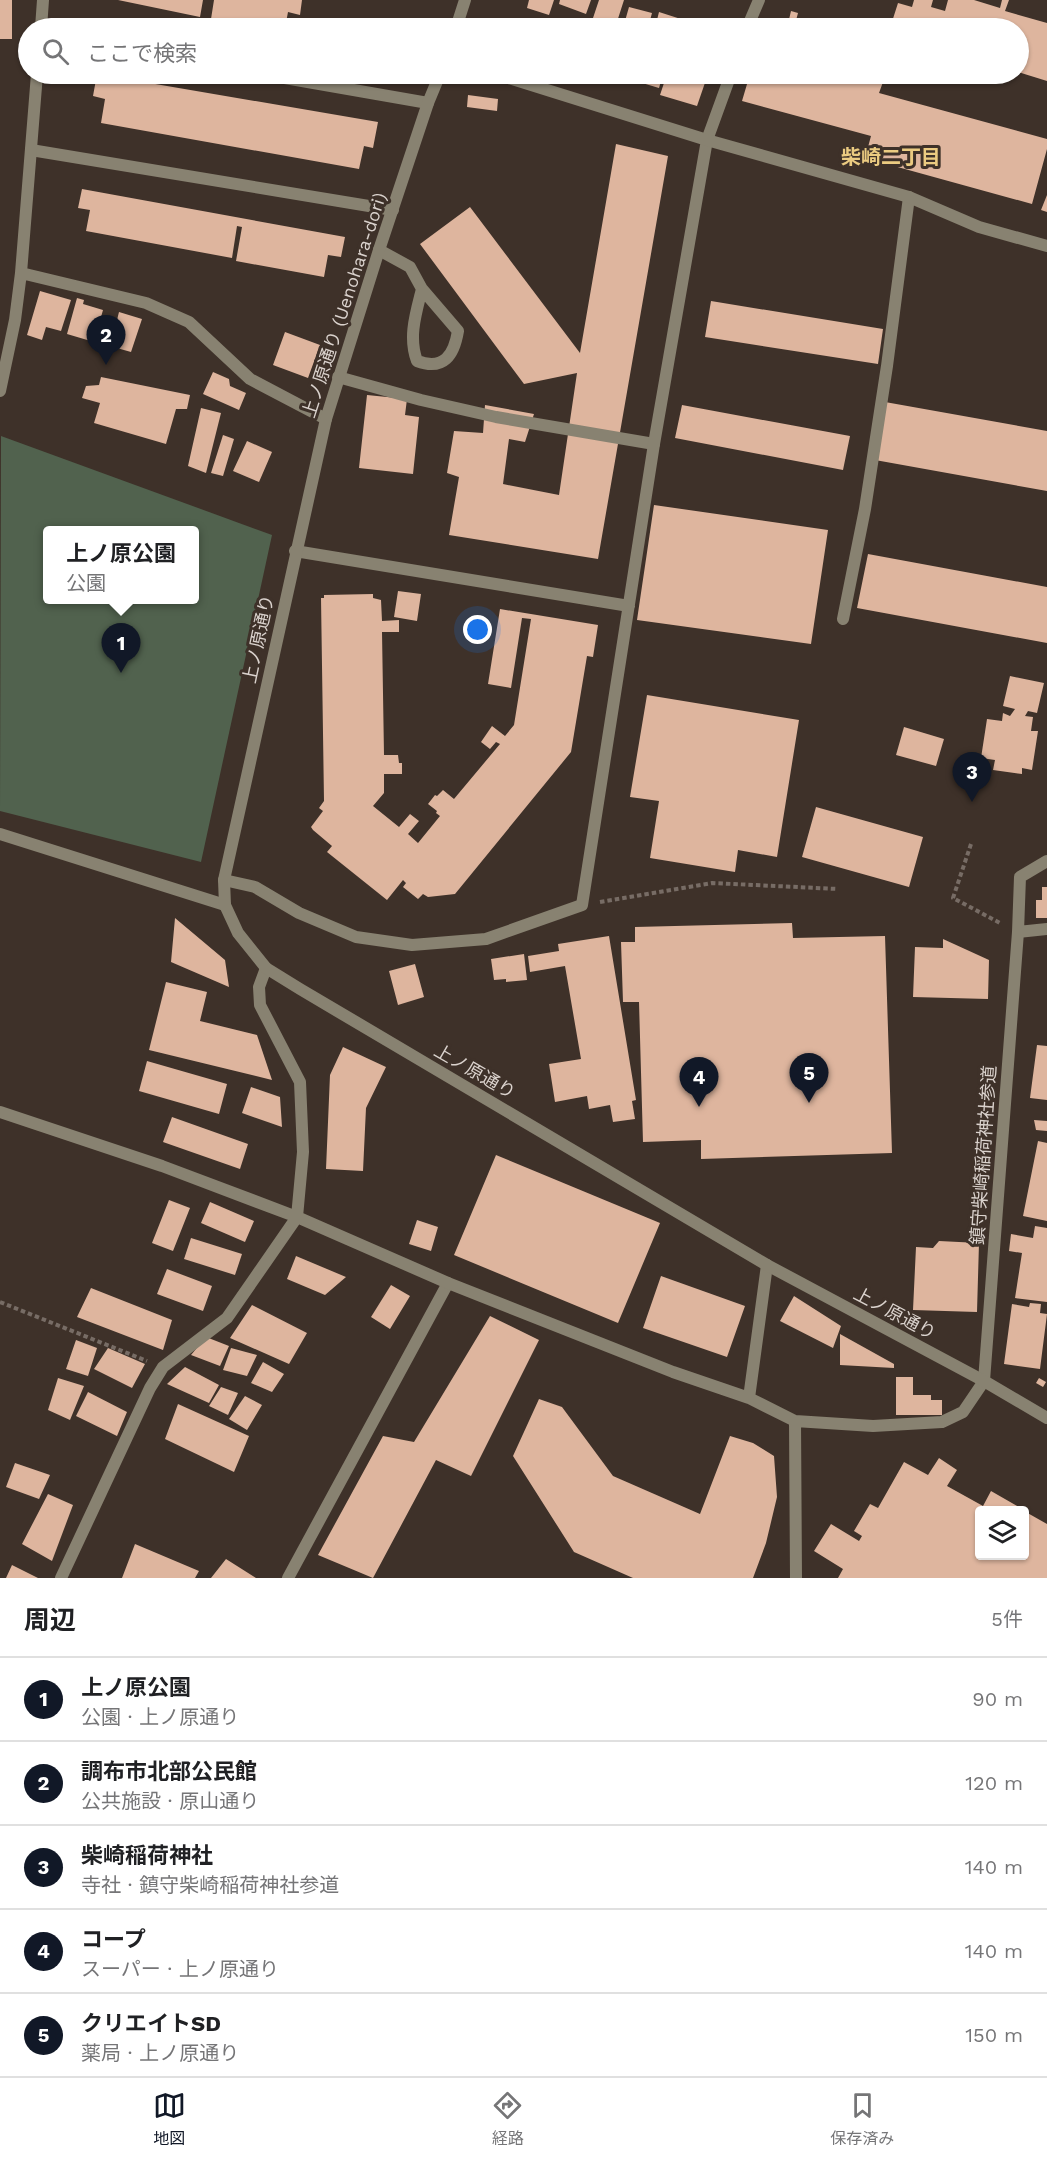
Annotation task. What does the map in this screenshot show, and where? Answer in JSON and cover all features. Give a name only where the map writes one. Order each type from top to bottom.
[{"type":"street","points":[[42,18],[43,0]]},
{"type":"street","points":[[459,18],[465,0]]},
{"type":"street","points":[[751,18],[759,0]]},
{"type":"street","points":[[0,391],[15,320],[21,273],[36,84]]},
{"type":"street","points":[[319,84],[428,103]]},
{"type":"street","name":"上ノ原通り (Uenohara-dori)","points":[[295,551],[338,377],[436,84]]},
{"type":"street","points":[[528,84],[707,140],[909,197],[979,227],[1047,246]]},
{"type":"street","points":[[224,880],[255,887],[298,913],[356,937],[412,945],[486,939],[582,905],[654,444],[707,140],[727,84]]},
{"type":"street","points":[[31,150],[393,210]]},
{"type":"street","points":[[843,619],[867,498],[909,197]]},
{"type":"street","points":[[379,250],[410,267],[422,288],[458,331],[455,349],[444,361],[426,364],[417,361],[412,349],[413,323],[422,288]]},
{"type":"street","points":[[21,273],[146,303],[189,322],[250,379],[326,419]]},
{"type":"street","points":[[338,377],[421,400],[496,417],[654,444]]},
{"type":"street","points":[[295,551],[629,606]]},
{"type":"street","name":"上ノ原通り","points":[[295,551],[224,880],[225,905],[238,933],[266,968],[767,1265],[984,1381],[1047,1418]]},
{"type":"street","points":[[0,834],[225,905]]},
{"type":"street","name":"鎮守柴崎稲荷神社参道","points":[[984,1381],[1018,932],[1020,877],[1047,861]]},
{"type":"street","points":[[1018,932],[1047,930]]},
{"type":"street","points":[[61,1578],[150,1388],[163,1367],[227,1318],[297,1217],[303,1152],[300,1082],[260,1005],[259,987],[266,968]]},
{"type":"street","points":[[0,1112],[162,1166],[297,1217],[448,1283],[673,1372],[749,1398],[795,1421],[873,1426],[942,1422],[963,1412],[984,1381]]},
{"type":"street","points":[[749,1398],[767,1265]]},
{"type":"street","points":[[288,1578],[448,1283]]},
{"type":"street","points":[[795,1421],[796,1578]]},
{"type":"path","points":[[971,844],[953,898],[1018,932]]},
{"type":"path","points":[[582,905],[712,883],[838,889]]},
{"type":"path","points":[[0,1302],[163,1367]]},
{"type":"green space","points":[[1,436],[272,535],[201,862],[0,811]]},
{"type":"building","points":[[0,0],[12,0],[12,39],[0,39]]},
{"type":"building","points":[[118,0],[203,0],[200,17]]},
{"type":"building","points":[[214,0],[302,0],[300,15],[288,12],[287,18],[211,18]]},
{"type":"building","points":[[529,0],[554,0],[549,15],[527,8]]},
{"type":"building","points":[[560,0],[591,0],[586,14],[559,4]]},
{"type":"building","points":[[599,0],[624,0],[618,18],[593,18]]},
{"type":"building","points":[[914,0],[933,0],[931,7],[945,11],[948,0],[974,0],[1000,8],[1002,0],[1009,0],[1005,11],[1047,23],[1047,81],[1029,75],[1029,18],[893,18],[898,3],[912,7]]},
{"type":"building","points":[[629,7],[652,13],[651,18],[626,18]]},
{"type":"building","points":[[791,11],[798,13],[797,18],[789,18]]},
{"type":"building","points":[[659,12],[678,18],[658,18]]},
{"type":"building","points":[[95,84],[156,84],[378,122],[373,148],[364,146],[359,169],[101,123],[105,99],[93,96]]},
{"type":"building","points":[[646,84],[660,84],[659,88]]},
{"type":"building","points":[[664,84],[705,84],[697,106],[660,95]]},
{"type":"building","points":[[747,84],[882,84],[879,93],[1047,139],[1047,149],[1032,204],[865,158],[871,136],[742,101]]},
{"type":"building","points":[[468,95],[498,99],[497,111],[467,107]]},
{"type":"building","points":[[616,144],[668,156],[598,559],[449,535],[459,477],[447,473],[454,431],[483,433],[485,405],[534,414],[525,442],[509,439],[503,484],[559,495],[577,373],[524,384],[420,244],[470,207],[580,353]]},
{"type":"building","points":[[82,189],[345,237],[341,257],[328,255],[324,277],[236,261],[242,227],[237,226],[232,258],[86,231],[90,210],[78,208]]},
{"type":"building","points":[[1047,195],[1047,212],[1041,210]]},
{"type":"building","points":[[40,291],[71,300],[61,331],[46,327],[42,340],[27,335]]},
{"type":"building","points":[[77,298],[84,300],[83,304],[103,310],[94,342],[67,334]]},
{"type":"building","points":[[711,301],[883,329],[878,364],[705,337]]},
{"type":"building","points":[[119,312],[142,319],[131,352],[99,343],[107,317],[117,320]]},
{"type":"building","points":[[285,332],[320,345],[308,378],[273,365]]},
{"type":"building","points":[[213,372],[229,379],[230,386],[246,393],[239,410],[203,394]]},
{"type":"building","points":[[101,377],[190,395],[187,409],[176,409],[166,444],[94,423],[100,403],[82,398],[86,386],[99,385]]},
{"type":"building","points":[[367,395],[407,399],[405,415],[419,417],[413,474],[359,468]]},
{"type":"building","points":[[885,402],[1047,431],[1047,491],[875,460]]},
{"type":"building","points":[[682,405],[850,436],[843,470],[675,438]]},
{"type":"building","points":[[201,408],[221,413],[206,473],[188,466]]},
{"type":"building","points":[[223,435],[234,439],[223,476],[211,473]]},
{"type":"building","points":[[247,441],[272,452],[259,482],[233,471]]},
{"type":"building","points":[[654,505],[828,530],[811,644],[637,620]]},
{"type":"building","points":[[868,554],[1047,587],[1047,643],[857,608]]},
{"type":"building","points":[[398,591],[421,594],[417,621],[394,617]]},
{"type":"building","points":[[373,594],[373,598],[381,600],[382,621],[399,620],[399,632],[382,632],[384,755],[398,755],[399,763],[402,763],[402,774],[384,774],[384,793],[373,806],[399,827],[410,814],[419,821],[408,834],[418,843],[440,816],[428,804],[435,795],[437,796],[443,790],[454,799],[500,744],[496,742],[490,749],[481,742],[492,726],[505,736],[514,725],[531,619],[522,618],[511,688],[488,684],[500,609],[598,625],[593,657],[587,656],[571,752],[455,894],[428,897],[423,894],[418,899],[403,887],[406,883],[403,880],[387,900],[327,852],[332,846],[311,827],[323,811],[319,808],[324,801],[321,598],[324,598],[324,595]]},
{"type":"building","points":[[1010,676],[1044,683],[1037,713],[1028,711],[1025,716],[1033,717],[1031,731],[1038,731],[1032,770],[1022,768],[1022,774],[993,770],[995,760],[981,758],[987,719],[1002,721],[1003,713],[1010,716],[1015,709],[1003,706]]},
{"type":"building","points":[[647,695],[799,720],[777,857],[738,850],[735,872],[650,858],[659,801],[630,797]]},
{"type":"building","points":[[904,727],[944,739],[936,766],[896,755]]},
{"type":"building","points":[[816,807],[923,837],[909,887],[802,857]]},
{"type":"building","points":[[1042,887],[1047,887],[1047,918],[1036,918],[1036,900],[1042,900]]},
{"type":"building","points":[[175,918],[225,960],[229,987],[171,962]]},
{"type":"building","points":[[792,923],[793,938],[885,936],[892,1153],[701,1159],[701,1140],[643,1142],[639,1002],[623,1002],[621,942],[635,942],[635,927]]},
{"type":"building","points":[[609,936],[636,1100],[632,1101],[635,1119],[613,1122],[610,1105],[589,1109],[587,1096],[555,1102],[549,1064],[581,1059],[565,966],[530,972],[528,956],[559,951],[558,944]]},
{"type":"building","points":[[943,939],[989,960],[988,999],[913,997],[915,947],[943,948]]},
{"type":"building","points":[[524,954],[527,980],[506,982],[506,979],[494,980],[491,959]]},
{"type":"building","points":[[415,964],[424,997],[398,1005],[389,971]]},
{"type":"building","points":[[166,982],[207,992],[200,1021],[257,1035],[272,1080],[149,1050]]},
{"type":"building","points":[[1037,1045],[1047,1046],[1047,1100],[1030,1098]]},
{"type":"building","points":[[343,1047],[386,1067],[366,1108],[363,1171],[326,1169],[330,1075]]},
{"type":"building","points":[[147,1061],[227,1084],[219,1114],[139,1091]]},
{"type":"building","points":[[251,1087],[280,1097],[282,1127],[242,1113]]},
{"type":"building","points":[[172,1117],[248,1144],[240,1169],[163,1142]]},
{"type":"building","points":[[1034,1120],[1047,1121],[1047,1131],[1036,1130]]},
{"type":"building","points":[[1038,1141],[1047,1143],[1047,1221],[1023,1216]]},
{"type":"building","points":[[496,1155],[660,1223],[618,1323],[454,1255]]},
{"type":"building","points":[[169,1200],[190,1208],[173,1251],[152,1243]]},
{"type":"building","points":[[210,1202],[254,1221],[245,1242],[201,1223]]},
{"type":"building","points":[[417,1220],[438,1227],[431,1251],[409,1244]]},
{"type":"building","points":[[1035,1226],[1047,1228],[1047,1302],[1015,1298],[1022,1253],[1009,1251],[1011,1234],[1033,1238]]},
{"type":"building","points":[[191,1238],[242,1254],[235,1275],[184,1259]]},
{"type":"building","points":[[939,1241],[979,1243],[977,1312],[913,1310],[916,1247],[933,1248]]},
{"type":"building","points":[[296,1256],[346,1277],[325,1295],[287,1279]]},
{"type":"building","points":[[167,1269],[212,1286],[203,1311],[157,1294]]},
{"type":"building","points":[[661,1276],[745,1306],[727,1357],[643,1328]]},
{"type":"building","points":[[391,1285],[410,1296],[390,1329],[371,1317]]},
{"type":"building","points":[[91,1288],[172,1320],[163,1350],[77,1317]]},
{"type":"building","points":[[794,1296],[841,1326],[833,1348],[780,1321]]},
{"type":"building","points":[[1030,1303],[1041,1304],[1040,1313],[1047,1314],[1040,1369],[1004,1364],[1012,1304],[1029,1307]]},
{"type":"building","points":[[252,1305],[307,1333],[289,1364],[230,1338]]},
{"type":"building","points":[[490,1316],[539,1340],[471,1476],[436,1460],[373,1578],[318,1555],[383,1436],[414,1442]]},
{"type":"building","points":[[840,1334],[894,1364],[894,1368],[840,1365]]},
{"type":"building","points":[[206,1337],[229,1346],[220,1366],[191,1355]]},
{"type":"building","points":[[76,1340],[97,1348],[88,1376],[66,1369]]},
{"type":"building","points":[[108,1348],[145,1364],[132,1388],[94,1369]]},
{"type":"building","points":[[231,1348],[257,1355],[247,1376],[223,1370]]},
{"type":"building","points":[[263,1362],[284,1374],[272,1392],[251,1383]]},
{"type":"building","points":[[185,1367],[219,1385],[209,1403],[167,1384]]},
{"type":"building","points":[[896,1377],[913,1377],[913,1395],[931,1395],[931,1400],[942,1400],[942,1415],[896,1415]]},
{"type":"building","points":[[58,1378],[84,1386],[70,1420],[48,1410]]},
{"type":"building","points":[[1039,1378],[1046,1382],[1043,1387],[1036,1383]]},
{"type":"building","points":[[221,1387],[238,1393],[228,1415],[209,1406]]},
{"type":"building","points":[[88,1392],[127,1412],[117,1436],[76,1416]]},
{"type":"building","points":[[245,1396],[262,1405],[247,1430],[229,1419]]},
{"type":"building","points":[[539,1399],[562,1407],[613,1476],[700,1514],[730,1436],[753,1443],[774,1456],[777,1497],[766,1543],[753,1578],[633,1578],[574,1552],[513,1456]]},
{"type":"building","points":[[178,1404],[249,1436],[234,1472],[165,1439]]},
{"type":"building","points":[[939,1458],[957,1470],[947,1486],[983,1506],[975,1506],[975,1560],[1029,1560],[1029,1514],[1047,1524],[1047,1578],[838,1578],[843,1569],[814,1551],[831,1524],[859,1541],[862,1536],[854,1531],[870,1504],[878,1508],[904,1462],[928,1475]]},
{"type":"building","points":[[15,1463],[50,1475],[39,1499],[6,1487]]},
{"type":"building","points":[[991,1491],[1017,1506],[983,1506]]},
{"type":"building","points":[[48,1494],[73,1505],[52,1561],[22,1544]]},
{"type":"building","points":[[135,1544],[199,1571],[195,1578],[122,1578]]},
{"type":"building","points":[[226,1559],[256,1578],[211,1578]]},
{"type":"building","points":[[12,1565],[38,1578],[6,1578]]},
{"type":"place","name":"調布市北部公民館","points":[[106,365]]},
{"type":"place","name":"上ノ原公園","points":[[121,673]]},
{"type":"place","name":"柴崎稲荷神社","points":[[972,802]]},
{"type":"place","name":"クリエイトSD","points":[[809,1103]]},
{"type":"place","name":"コープ","points":[[699,1107]]},
{"type":"district","name":"柴崎二丁目","points":[[891,157]]}]
